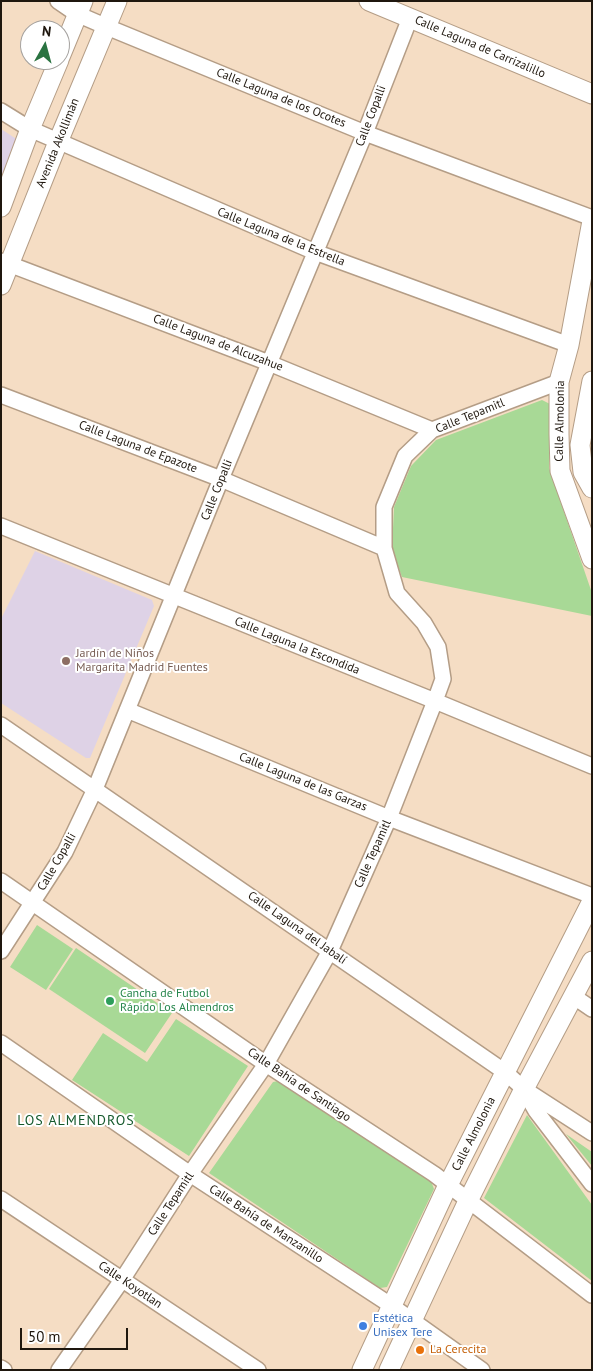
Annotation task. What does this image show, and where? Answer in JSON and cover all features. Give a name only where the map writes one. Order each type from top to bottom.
[{"type":"street","name":"Calle Laguna de los Ocotes","points":[[58,1],[80,8],[107,27],[365,133],[592,219]]},
{"type":"street","name":"Avenida Akollimán","points":[[1,285],[6,262],[117,1]]},
{"type":"street","name":"Calle Laguna de Carrizalillo","points":[[369,1],[592,94]]},
{"type":"street","points":[[70,32],[80,8]]},
{"type":"street","name":"Calle Copalli","points":[[1,951],[65,852],[95,789],[365,133],[410,18]]},
{"type":"street","points":[[1,207],[54,70]]},
{"type":"street","name":"Calle Laguna de la Estrella","points":[[1,111],[30,130],[315,252],[569,345]]},
{"type":"street","name":"Calle Almolonia","points":[[592,219],[569,345],[559,382],[558,434],[560,471],[592,559]]},
{"type":"street","name":"Calle Laguna de Alcuzahue","points":[[6,262],[270,363],[432,430]]},
{"type":"street","name":"Calle Almolonia","points":[[592,381],[583,472],[592,488]]},
{"type":"street","name":"Calle Tepamitl","points":[[59,1370],[122,1280],[190,1174],[266,1064],[330,951],[389,818],[435,701],[443,679],[438,647],[424,622],[397,593],[384,548],[384,507],[405,456],[432,430],[559,382]]},
{"type":"street","name":"Calle Laguna de Epazote","points":[[1,395],[221,480],[384,548]]},
{"type":"street","points":[[558,434],[586,448]]},
{"type":"street","name":"Calle Laguna la Escondida","points":[[1,526],[592,766]]},
{"type":"street","name":"Calle Laguna de las Garzas","points":[[127,710],[389,818],[592,896]]},
{"type":"street","name":"Calle Laguna del Jabalí","points":[[1,725],[504,1072],[524,1089],[592,1133]]},
{"type":"street","name":"Calle Bahía de Santiago","points":[[1,881],[266,1064],[426,1169],[592,1295]]},
{"type":"street","name":"Calle Almolonia","points":[[362,1370],[448,1185],[592,901]]},
{"type":"street","name":"Calle Almolonia","points":[[389,1370],[468,1201],[524,1089],[592,961]]},
{"type":"street","points":[[573,996],[592,1009]]},
{"type":"street","name":"Calle Bahía de Manzanillo","points":[[1,1043],[190,1174],[413,1320],[482,1370]]},
{"type":"street","points":[[524,1089],[536,1111],[592,1184]]},
{"type":"street","name":"Calle Koyotlan","points":[[1,1199],[258,1370]]},
{"type":"shaded area","points":[[1,129],[18,140],[1,185]]},
{"type":"shaded area","name":"Jardín de Niños Margarita Madrid Fuentes","points":[[35,551],[152,600],[154,606],[90,758],[86,758],[1,703],[1,619]]},
{"type":"green space","points":[[542,400],[550,404],[549,468],[592,593],[592,616],[402,577],[392,550],[394,507],[411,466],[436,440]]},
{"type":"green space","points":[[37,925],[73,949],[46,990],[10,967]]},
{"type":"green space","name":"Cancha de Futbol Rápido Los Almendros","points":[[76,948],[172,1013],[145,1053],[49,989]]},
{"type":"green space","points":[[176,1019],[248,1066],[189,1156],[72,1080],[103,1033],[147,1062]]},
{"type":"green space","points":[[283,1080],[431,1181],[434,1189],[387,1287],[380,1288],[209,1173],[273,1082]]},
{"type":"green space","points":[[527,1115],[592,1205],[592,1281],[484,1198]]},
{"type":"green space","points":[[566,1134],[592,1152],[592,1166]]},
{"type":"place","name":"Jardín de Niños Margarita Madrid Fuentes","points":[[66,661]]},
{"type":"place","name":"Cancha de Futbol Rápido Los Almendros","points":[[110,1001]]},
{"type":"place","name":"Estética Unisex Tere","points":[[363,1326]]},
{"type":"place","name":"La Cerecita","points":[[420,1350]]},
{"type":"district","name":"LOS ALMENDROS","points":[[76,1121]]}]
